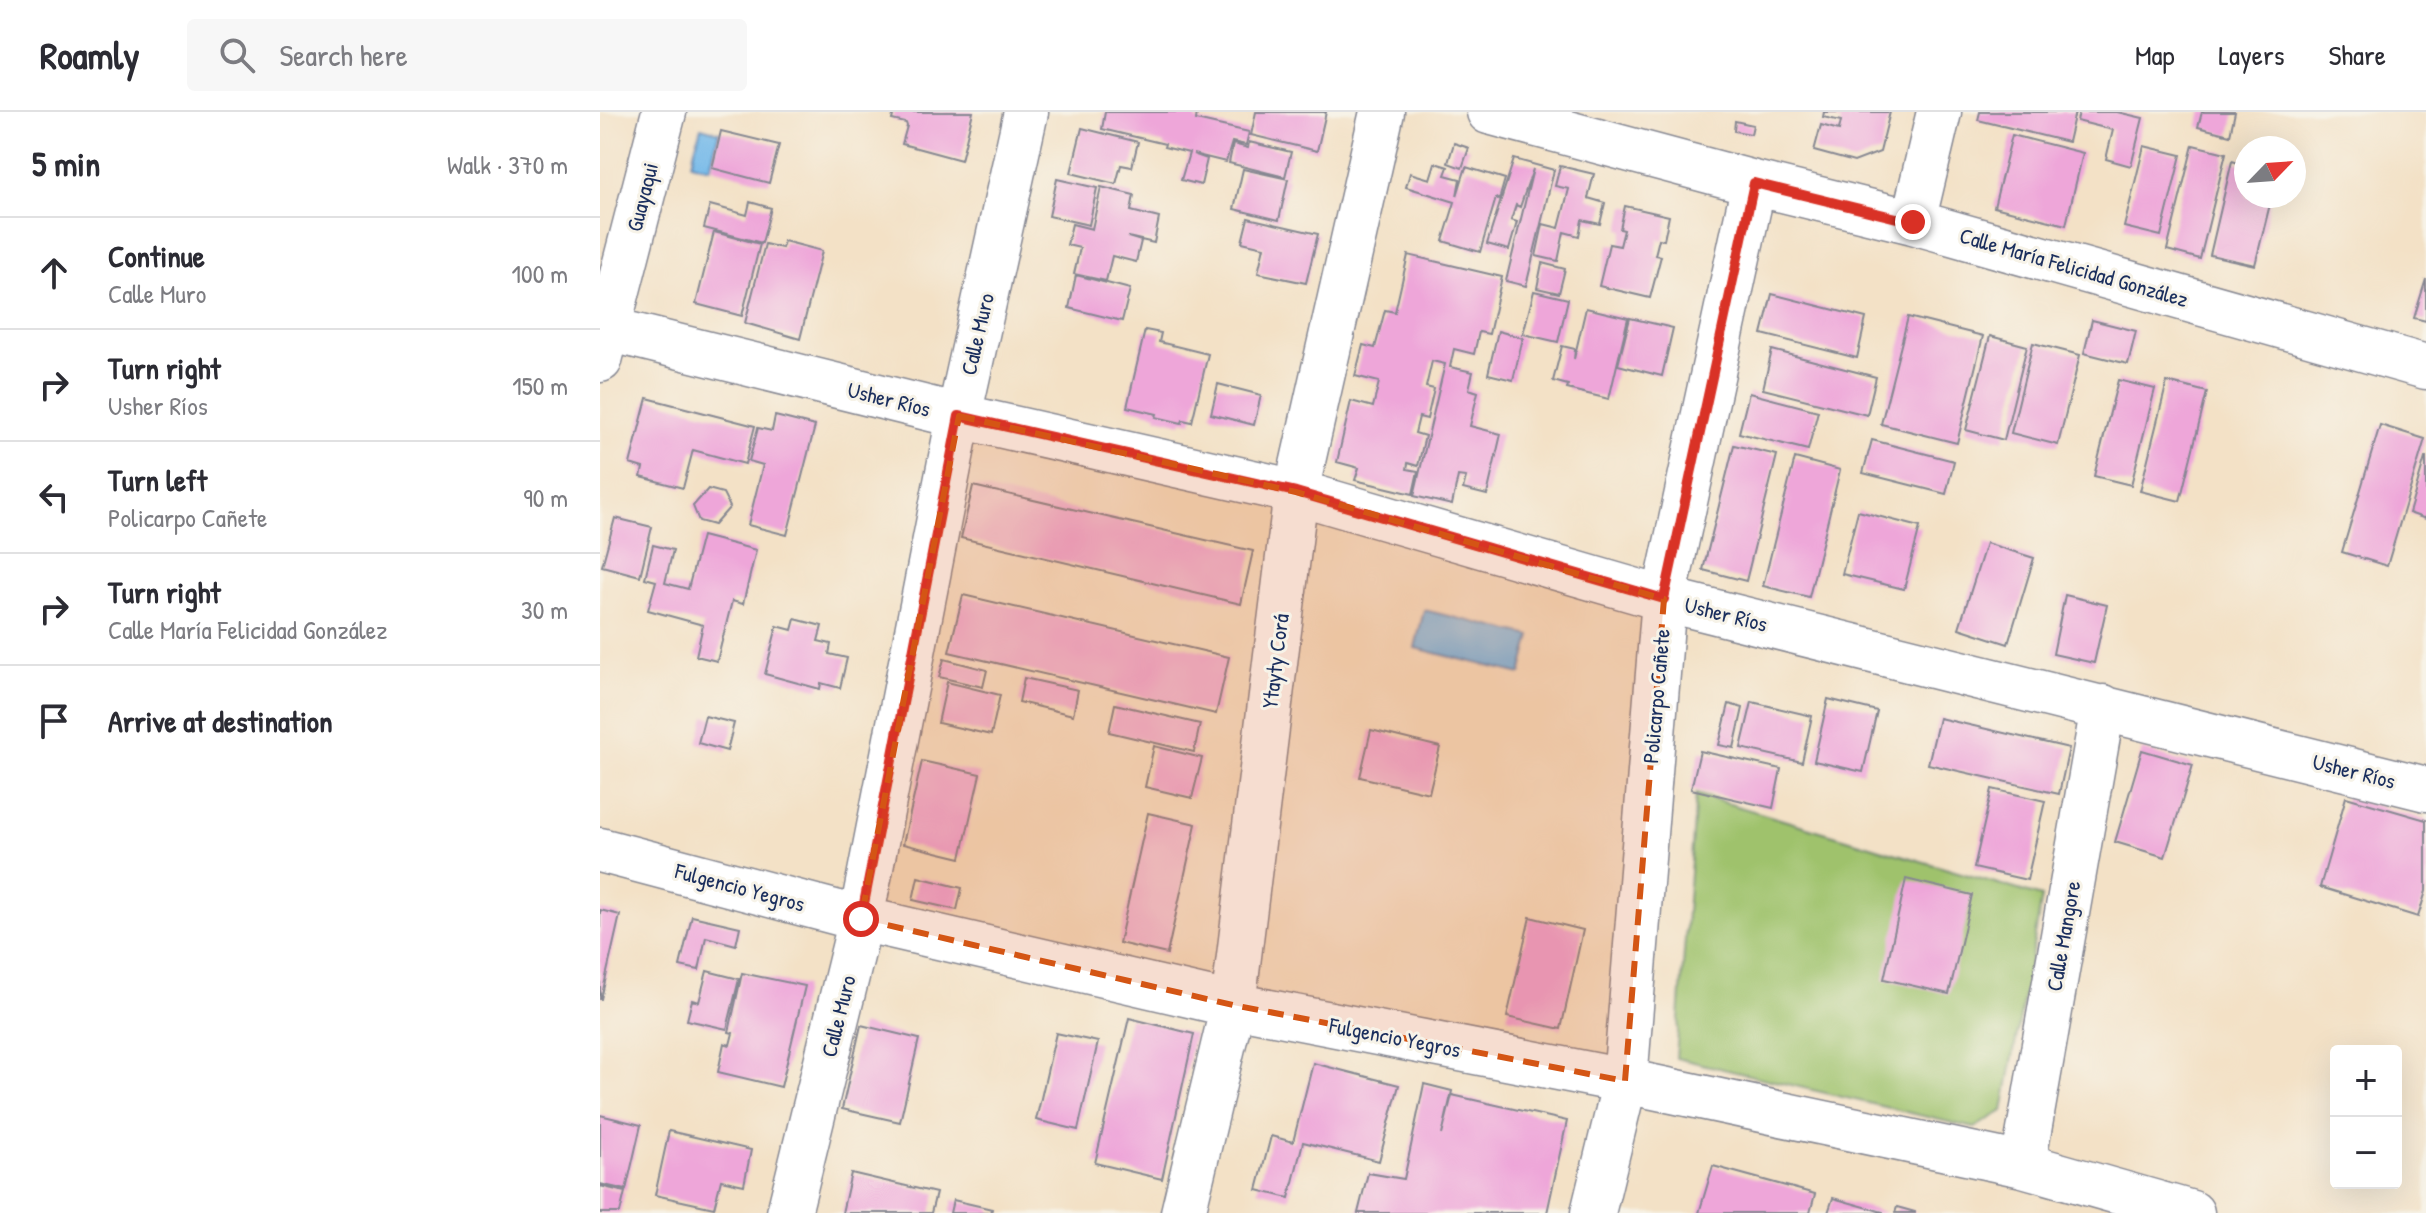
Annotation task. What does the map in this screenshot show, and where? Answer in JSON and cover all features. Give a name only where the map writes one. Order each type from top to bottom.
[{"type":"street","name":"Guayaqui","points":[[603,339],[664,112]]},
{"type":"street","name":"Calle Muro","points":[[789,1213],[861,919],[959,416],[1026,112]]},
{"type":"street","name":"Ytayty Corá","points":[[1183,1213],[1233,1005],[1296,492],[1382,112]]},
{"type":"street","name":"Calle María Felicidad González","points":[[1489,112],[1913,222],[2426,367]]},
{"type":"street","points":[[1913,222],[1939,112]]},
{"type":"street","name":"Policarpo Cañete","points":[[1593,1213],[1625,1081],[1664,599],[1754,183]]},
{"type":"street","name":"Usher Ríos","points":[[603,339],[1296,492],[1664,599],[2426,789]]},
{"type":"street","name":"Calle Mangore","points":[[2023,1165],[2103,707]]},
{"type":"street","name":"Fulgencio Yegros","points":[[600,850],[861,919],[1233,1005],[1625,1081],[2023,1165],[2192,1213]]},
{"type":"highlighted area","points":[[959,416],[1296,492],[1664,599],[1625,1081],[1233,1005],[861,919]]},
{"type":"green space","points":[[1696,794],[2042,897],[2003,1111],[1974,1128],[1676,1058]]},
{"type":"water","points":[[701,127],[719,132],[710,168],[691,163]]},
{"type":"water","points":[[1424,610],[1531,636],[1521,674],[1415,648]]},
{"type":"building","points":[[894,112],[973,112],[961,160],[902,144],[907,126],[906,123],[892,120]]},
{"type":"building","points":[[1105,112],[1197,112],[1196,120],[1249,132],[1246,145],[1232,142],[1226,162],[1193,154],[1207,159],[1201,185],[1181,180],[1189,153],[1102,129]]},
{"type":"building","points":[[1256,112],[1326,112],[1317,151],[1251,135]]},
{"type":"building","points":[[1824,112],[1890,112],[1880,152],[1854,162],[1814,151],[1821,125],[1839,130],[1841,121],[1823,117]]},
{"type":"building","points":[[1980,112],[2075,112],[2068,142],[1978,120]]},
{"type":"building","points":[[2079,112],[2117,112],[2143,118],[2131,166],[2106,159],[2113,130],[2077,121]]},
{"type":"building","points":[[2202,112],[2235,112],[2230,135],[2198,127]]},
{"type":"building","points":[[1735,121],[1753,125],[1751,134],[1734,131]]},
{"type":"building","points":[[1082,128],[1138,142],[1132,167],[1121,165],[1116,184],[1071,173]]},
{"type":"building","points":[[721,131],[779,145],[769,183],[712,168]]},
{"type":"building","points":[[2012,135],[2083,153],[2066,225],[1994,207]]},
{"type":"building","points":[[1249,142],[1291,152],[1285,177],[1229,163],[1233,144],[1248,148]]},
{"type":"building","points":[[1454,143],[1469,148],[1462,168],[1448,163]]},
{"type":"building","points":[[2193,145],[2226,153],[2200,259],[2167,250]]},
{"type":"building","points":[[2144,146],[2181,155],[2161,236],[2124,227]]},
{"type":"building","points":[[1514,159],[1554,170],[1526,286],[1506,281],[1533,169],[1520,207],[1516,205],[1511,220],[1517,222],[1509,250],[1487,244]]},
{"type":"building","points":[[2232,161],[2234,208],[2269,208],[2255,265],[2210,255]]},
{"type":"building","points":[[1435,163],[1448,167],[1445,175],[1460,179],[1457,196],[1466,167],[1505,179],[1480,252],[1443,241],[1455,202],[1406,187],[1410,173],[1430,179]]},
{"type":"building","points":[[1560,166],[1594,174],[1588,198],[1605,203],[1600,224],[1582,220],[1579,236],[1564,232],[1558,261],[1536,256],[1543,224],[1559,228],[1569,189],[1555,186]]},
{"type":"building","points":[[1243,169],[1288,179],[1279,220],[1234,209]]},
{"type":"building","points":[[1057,179],[1097,188],[1089,225],[1049,216]]},
{"type":"building","points":[[1101,187],[1134,195],[1131,211],[1159,218],[1154,243],[1128,237],[1141,241],[1136,262],[1112,256],[1106,281],[1074,274],[1080,248],[1067,245],[1072,224],[1092,229]]},
{"type":"building","points":[[750,202],[771,208],[762,243],[704,228],[710,205],[747,215]]},
{"type":"building","points":[[1625,206],[1669,216],[1664,240],[1659,239],[1655,255],[1661,256],[1650,298],[1599,286],[1609,244],[1620,246]]},
{"type":"building","points":[[1248,218],[1318,234],[1306,283],[1258,273],[1264,247],[1242,242]]},
{"type":"building","points":[[714,232],[760,244],[742,316],[696,304]]},
{"type":"building","points":[[784,241],[822,251],[800,339],[745,323],[765,244],[782,248]]},
{"type":"building","points":[[1408,255],[1502,277],[1489,334],[1479,332],[1474,354],[1454,349],[1450,367],[1473,372],[1469,389],[1478,392],[1470,426],[1501,434],[1487,495],[1463,489],[1466,477],[1458,476],[1452,505],[1414,496],[1445,364],[1432,361],[1426,387],[1434,389],[1427,419],[1419,417],[1415,433],[1425,436],[1418,466],[1408,463],[1407,469],[1418,471],[1413,494],[1355,480],[1359,468],[1337,462],[1351,401],[1373,407],[1379,382],[1355,376],[1363,345],[1375,348],[1385,310],[1395,312]]},
{"type":"building","points":[[1542,263],[1565,269],[1559,293],[1537,288]]},
{"type":"building","points":[[1076,275],[1130,289],[1122,321],[1069,308]]},
{"type":"building","points":[[2426,279],[2426,321],[2414,318]]},
{"type":"building","points":[[1534,291],[1568,299],[1558,342],[1523,334]]},
{"type":"building","points":[[1772,294],[1866,318],[1857,358],[1762,334]]},
{"type":"building","points":[[1586,308],[1628,318],[1609,399],[1567,389],[1568,385],[1553,381],[1562,346],[1575,349],[1574,359]]},
{"type":"building","points":[[1908,317],[1983,336],[1957,443],[1881,424]]},
{"type":"building","points":[[1630,318],[1673,328],[1662,376],[1618,365]]},
{"type":"building","points":[[2092,320],[2136,331],[2128,364],[2084,353]]},
{"type":"building","points":[[1145,330],[1161,333],[1159,342],[1208,354],[1192,422],[1156,417],[1157,414],[1127,407]]},
{"type":"building","points":[[1498,331],[1523,338],[1513,380],[1488,374]]},
{"type":"building","points":[[1990,336],[2027,346],[2004,440],[1966,430]]},
{"type":"building","points":[[2033,343],[2080,355],[2058,445],[2011,433]]},
{"type":"building","points":[[1772,350],[1876,377],[1867,415],[1763,389]]},
{"type":"building","points":[[2118,380],[2155,389],[2131,485],[2094,476]]},
{"type":"building","points":[[2167,382],[2207,392],[2180,501],[2140,491]]},
{"type":"building","points":[[1218,384],[1261,395],[1254,425],[1211,414]]},
{"type":"building","points":[[1749,393],[1818,411],[1808,450],[1739,433]]},
{"type":"building","points":[[647,398],[755,426],[745,464],[693,450],[683,488],[641,477],[643,468],[630,464]]},
{"type":"building","points":[[775,416],[815,426],[787,535],[748,525],[763,465],[749,461],[758,428],[772,431]]},
{"type":"building","points":[[2380,425],[2425,439],[2387,566],[2342,552]]},
{"type":"building","points":[[1872,440],[1954,461],[1946,494],[1863,473]]},
{"type":"building","points":[[1734,445],[1777,455],[1746,581],[1703,570]]},
{"type":"building","points":[[1795,458],[1840,470],[1809,597],[1763,586]]},
{"type":"building","points":[[2426,458],[2426,519],[2409,513]]},
{"type":"building","points":[[973,486],[1253,551],[1241,604],[961,538]]},
{"type":"building","points":[[708,489],[723,493],[730,507],[714,525],[699,521],[693,506]]},
{"type":"building","points":[[1858,511],[1920,527],[1904,589],[1842,574]]},
{"type":"building","points":[[615,518],[652,527],[640,576],[602,566]]},
{"type":"building","points":[[702,536],[756,550],[743,604],[732,601],[717,661],[696,656],[703,625],[648,610],[656,581],[645,578],[653,545],[673,550],[665,583],[688,589]]},
{"type":"building","points":[[1986,543],[2034,558],[2008,644],[1959,628]]},
{"type":"building","points":[[963,595],[1229,657],[1216,714],[949,652]]},
{"type":"building","points":[[2065,595],[2107,605],[2094,663],[2053,654]]},
{"type":"building","points":[[795,619],[822,626],[818,641],[831,644],[829,654],[847,658],[840,688],[821,683],[820,689],[765,674],[777,626],[792,630]]},
{"type":"building","points":[[944,659],[987,670],[983,687],[939,677]]},
{"type":"building","points":[[1024,678],[1078,690],[1073,715],[1019,702]]},
{"type":"building","points":[[947,682],[1000,695],[991,735],[938,723]]},
{"type":"building","points":[[1828,699],[1877,711],[1863,772],[1814,761]]},
{"type":"building","points":[[1752,702],[1812,716],[1802,762],[1741,748]]},
{"type":"building","points":[[1115,704],[1200,724],[1194,752],[1109,732]]},
{"type":"building","points":[[1729,704],[1743,708],[1734,748],[1719,745]]},
{"type":"building","points":[[705,716],[734,723],[727,751],[698,743]]},
{"type":"building","points":[[1939,718],[2069,748],[2059,794],[1928,764]]},
{"type":"building","points":[[1371,730],[1440,747],[1429,793],[1360,777]]},
{"type":"building","points":[[1154,746],[1202,758],[1192,798],[1145,787]]},
{"type":"building","points":[[2142,750],[2193,765],[2165,857],[2115,842]]},
{"type":"building","points":[[1700,751],[1781,769],[1773,808],[1691,789]]},
{"type":"building","points":[[922,761],[980,774],[961,858],[903,844]]},
{"type":"building","points":[[1992,789],[2045,801],[2027,880],[1974,868]]},
{"type":"building","points":[[2346,797],[2426,820],[2426,891],[2418,917],[2320,887]]},
{"type":"building","points":[[1148,813],[1196,824],[1167,954],[1119,943]]},
{"type":"building","points":[[918,877],[962,888],[957,910],[913,900]]},
{"type":"building","points":[[1906,879],[1972,895],[1949,994],[1884,979]]},
{"type":"building","points":[[600,910],[620,915],[601,999],[600,999]]},
{"type":"building","points":[[692,916],[740,927],[736,945],[706,937],[699,970],[680,966]]},
{"type":"building","points":[[1530,917],[1583,930],[1561,1029],[1507,1017]]},
{"type":"building","points":[[707,971],[739,979],[727,1029],[687,1020],[692,1000],[699,1002]]},
{"type":"building","points":[[742,973],[805,986],[781,1087],[718,1072],[724,1043],[730,1045],[733,1033],[729,1032]]},
{"type":"building","points":[[1129,1018],[1194,1034],[1162,1179],[1095,1163]]},
{"type":"building","points":[[861,1025],[919,1039],[900,1122],[842,1109]]},
{"type":"building","points":[[1056,1033],[1098,1042],[1078,1130],[1036,1120]]},
{"type":"building","points":[[1313,1063],[1399,1085],[1379,1161],[1303,1142],[1289,1198],[1257,1190],[1271,1136],[1293,1142]]},
{"type":"building","points":[[1424,1084],[1452,1091],[1442,1135],[1452,1095],[1567,1121],[1547,1213],[1358,1213],[1368,1173],[1404,1179]]},
{"type":"building","points":[[600,1115],[641,1125],[626,1190],[600,1184]]},
{"type":"building","points":[[669,1131],[751,1150],[744,1185],[721,1180],[714,1208],[655,1195]]},
{"type":"building","points":[[1713,1166],[1815,1194],[1810,1213],[1699,1213]]},
{"type":"building","points":[[851,1173],[936,1193],[931,1213],[842,1213]]},
{"type":"building","points":[[600,1186],[625,1192],[620,1213],[600,1213]]},
{"type":"building","points":[[1833,1198],[1883,1212],[1883,1213],[1828,1213]]},
{"type":"building","points":[[953,1200],[992,1209],[991,1213],[950,1213]]},
{"type":"building","points":[[1897,1207],[1915,1212],[1915,1213],[1895,1213]]},
{"type":"route","points":[[861,919],[959,416],[1296,492],[1664,599],[1754,183],[1913,222]]}]
